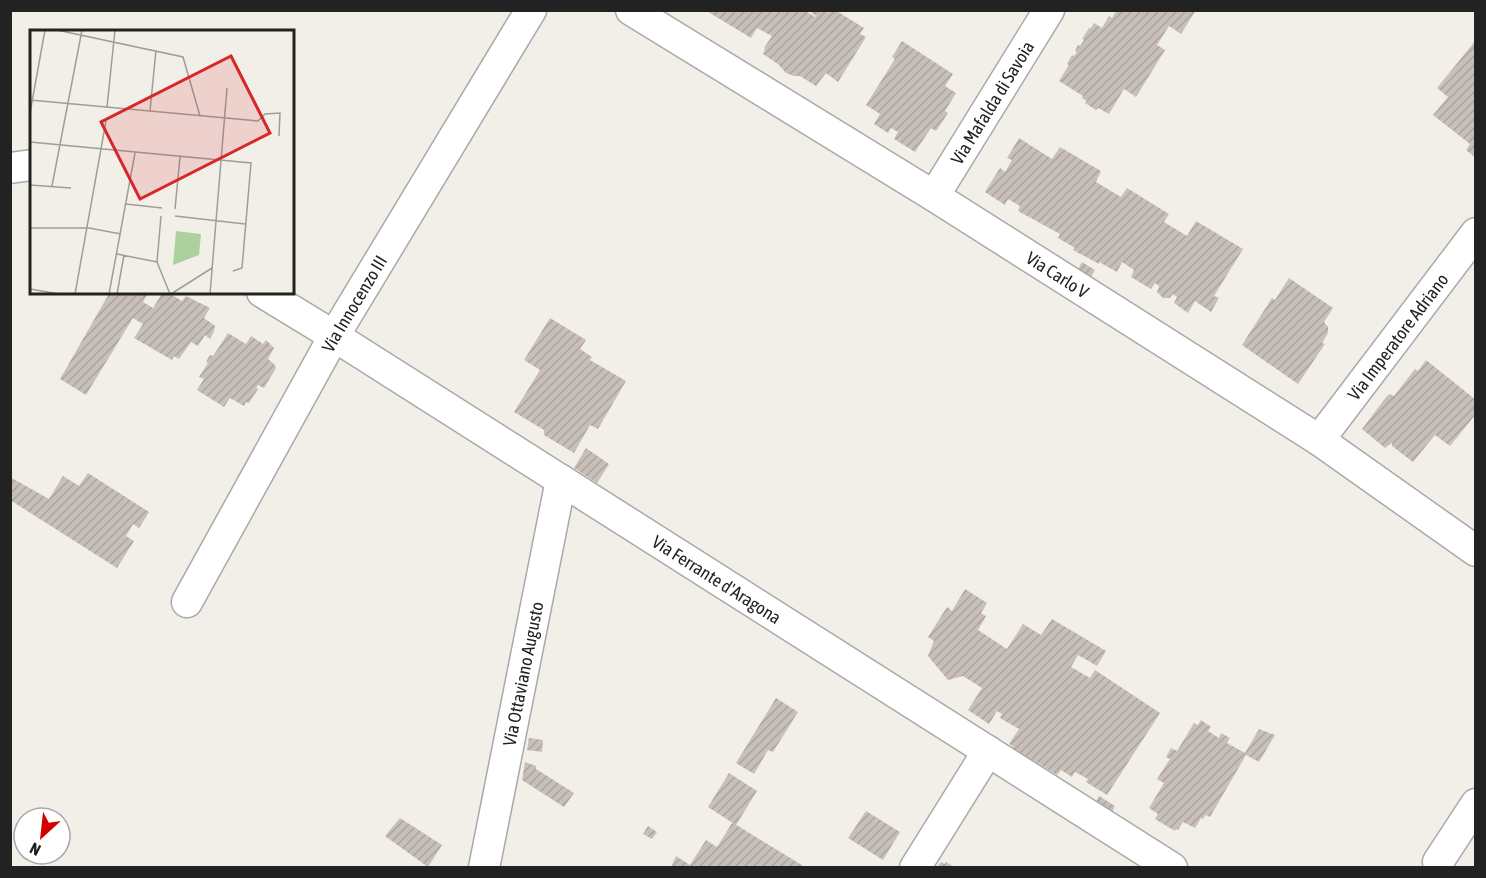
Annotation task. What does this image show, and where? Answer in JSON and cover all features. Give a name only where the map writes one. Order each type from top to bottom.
[{"type":"street","name":"Via Innocenzo III","points":[[187,602],[334,336],[531,10]]},
{"type":"street","name":"Via Carlo V","points":[[632,10],[934,196],[1318,440],[1476,551]]},
{"type":"street","name":"Via Mafalda di Savoia","points":[[934,196],[1049,10]]},
{"type":"street","points":[[10,168],[30,165]]},
{"type":"street","name":"Via Imperatore Adriano","points":[[1318,440],[1476,232]]},
{"type":"street","name":"Via Ferrante d'Aragona","points":[[265,294],[1172,867]]},
{"type":"street","name":"Via Ottaviano Augusto","points":[[484,867],[561,480]]},
{"type":"street","points":[[915,867],[988,751]]},
{"type":"street","points":[[1438,862],[1476,804]]},
{"type":"building","points":[[705,10],[804,10],[815,17],[808,10],[824,10],[828,13],[829,10],[835,10],[864,28],[860,34],[866,37],[838,82],[826,73],[816,86],[800,76],[786,73],[778,64],[763,54],[772,36],[757,28],[751,38]]},
{"type":"building","points":[[1117,10],[1196,10],[1181,34],[1169,26],[1157,45],[1165,50],[1136,97],[1124,89],[1109,114],[1085,103],[1087,101],[1082,98],[1083,96],[1059,81],[1089,28],[1094,23],[1102,28],[1109,16],[1112,18]]},
{"type":"building","points":[[1476,40],[1476,158],[1466,150],[1470,144],[1433,115],[1448,97],[1437,88]]},
{"type":"building","points":[[902,41],[953,74],[945,86],[956,93],[945,111],[948,113],[936,131],[931,128],[915,152],[894,139],[898,132],[891,128],[888,133],[874,124],[880,114],[866,105],[895,59],[892,57]]},
{"type":"building","points":[[1019,138],[1052,159],[1060,147],[1101,171],[1096,182],[1121,197],[1127,188],[1169,214],[1164,222],[1187,236],[1196,221],[1243,249],[1214,296],[1219,298],[1211,312],[1195,301],[1188,313],[1174,303],[1177,297],[1173,294],[1170,298],[1163,298],[1157,292],[1159,286],[1155,283],[1151,289],[1131,277],[1134,270],[1122,262],[1117,272],[1099,262],[1099,264],[1073,250],[1075,248],[1058,238],[1060,234],[1018,211],[1020,206],[1008,199],[1005,205],[985,192],[1000,168],[1005,172],[1012,160],[1007,158]]},
{"type":"building","points":[[1082,262],[1095,270],[1091,277],[1078,269]]},
{"type":"building","points":[[1289,278],[1333,308],[1324,322],[1328,327],[1328,333],[1322,343],[1325,344],[1298,384],[1242,345],[1272,298],[1275,300]]},
{"type":"building","points":[[109,294],[148,294],[143,302],[153,308],[162,294],[170,294],[182,301],[186,296],[210,308],[204,318],[215,326],[210,339],[205,335],[198,346],[191,342],[179,359],[174,356],[172,360],[134,338],[143,324],[133,318],[86,395],[60,379]]},
{"type":"building","points":[[550,318],[586,340],[580,349],[592,357],[590,360],[626,381],[598,429],[590,425],[574,453],[544,435],[544,430],[514,412],[540,370],[524,360]]},
{"type":"building","points":[[228,333],[246,344],[251,336],[263,344],[266,340],[274,348],[268,359],[276,368],[264,388],[258,385],[249,403],[246,402],[244,406],[230,398],[224,407],[197,390],[204,379],[199,377],[208,363],[206,362],[210,355],[213,356]]},
{"type":"building","points":[[1426,360],[1476,400],[1476,414],[1450,446],[1435,435],[1413,462],[1392,446],[1392,443],[1385,448],[1362,429],[1387,396],[1390,394],[1394,396],[1415,369],[1418,371]]},
{"type":"building","points":[[586,448],[609,464],[597,483],[574,468]]},
{"type":"building","points":[[88,473],[149,512],[139,528],[133,524],[126,536],[134,541],[117,568],[10,500],[10,477],[49,499],[63,476],[79,486]]},
{"type":"building","points":[[965,589],[987,603],[981,613],[986,616],[978,630],[1007,649],[1023,624],[1041,635],[1052,619],[1106,651],[1097,666],[1078,655],[1071,667],[1090,678],[1095,670],[1160,713],[1107,795],[1086,782],[1088,779],[1075,772],[1072,777],[1061,770],[1057,775],[1033,760],[1030,765],[1009,751],[1013,746],[1009,744],[1019,729],[1000,718],[1002,714],[997,711],[989,724],[968,710],[982,688],[963,676],[948,680],[928,656],[934,641],[928,637],[947,607],[952,611]]},
{"type":"building","points":[[776,698],[798,712],[773,752],[768,750],[754,774],[736,763]]},
{"type":"building","points":[[1201,720],[1211,727],[1208,731],[1219,738],[1221,733],[1230,738],[1227,743],[1245,753],[1259,729],[1275,735],[1259,762],[1246,755],[1210,817],[1206,815],[1203,819],[1201,818],[1195,828],[1183,822],[1175,831],[1155,819],[1158,814],[1149,808],[1164,783],[1157,779],[1170,759],[1166,757],[1171,748],[1177,751],[1194,723],[1198,725]]},
{"type":"building","points":[[529,738],[543,740],[542,752],[527,750]]},
{"type":"building","points":[[525,762],[536,766],[536,769],[574,793],[564,807],[522,780]]},
{"type":"building","points":[[729,773],[757,791],[736,825],[708,807]]},
{"type":"building","points":[[1099,796],[1115,806],[1112,812],[1096,802]]},
{"type":"building","points":[[866,811],[900,832],[883,860],[848,838]]},
{"type":"building","points":[[400,818],[442,845],[428,867],[385,836]]},
{"type":"building","points":[[732,823],[805,867],[671,867],[676,856],[690,865],[706,840],[717,847]]},
{"type":"building","points":[[648,826],[657,832],[652,839],[643,834]]},
{"type":"building","points":[[941,862],[945,864],[946,862],[954,867],[937,867]]}]
